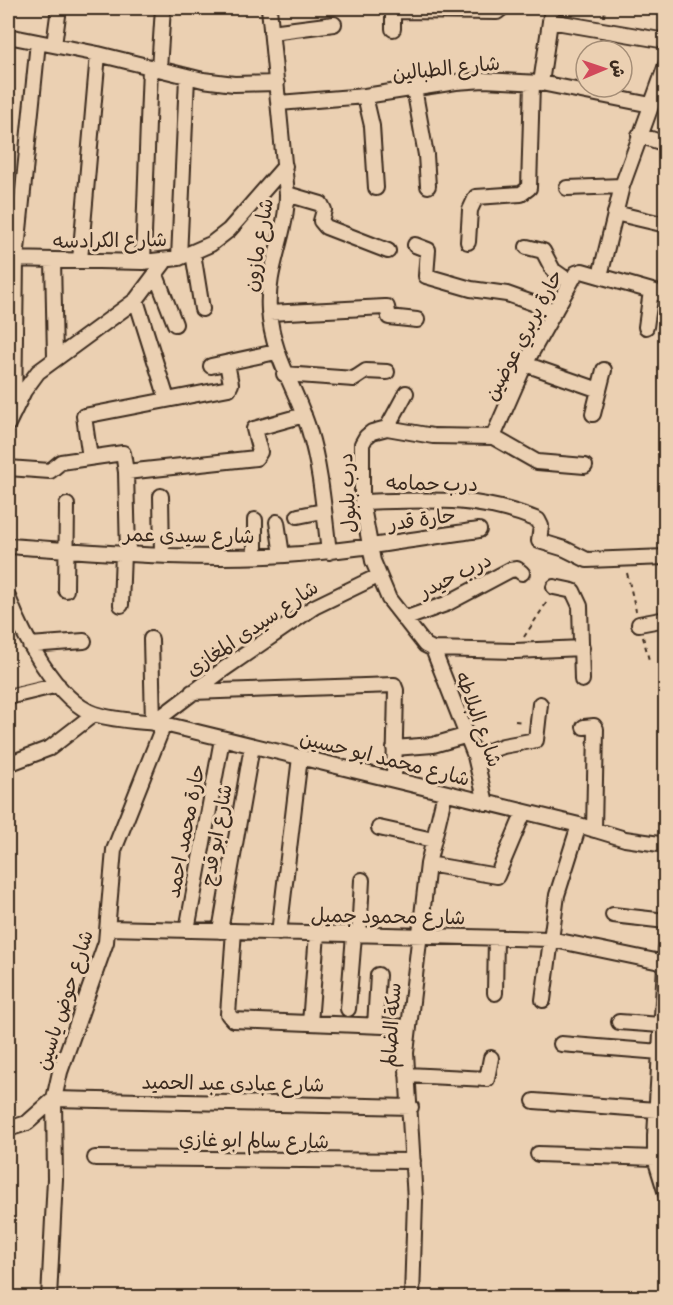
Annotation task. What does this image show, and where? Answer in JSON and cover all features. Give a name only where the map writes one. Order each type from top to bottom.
[{"type":"street","points":[[54,45],[59,8]]},
{"type":"street","points":[[143,262],[155,68],[163,8]]},
{"type":"street","name":"شارع مازون","points":[[269,8],[287,194],[286,216],[268,283],[269,313],[276,352],[304,415],[314,449],[329,552]]},
{"type":"street","points":[[393,29],[394,12],[404,9],[497,12],[502,8]]},
{"type":"street","points":[[468,242],[470,210],[476,197],[521,194],[530,188],[537,83],[551,14],[666,41]]},
{"type":"street","points":[[271,32],[334,24]]},
{"type":"street","points":[[8,36],[98,54],[187,77],[234,84],[277,83]]},
{"type":"street","points":[[10,415],[12,259],[38,42]]},
{"type":"street","points":[[80,260],[98,54]]},
{"type":"street","points":[[666,65],[622,186],[600,276],[666,295]]},
{"type":"street","points":[[10,415],[31,382],[55,357],[136,300],[156,275],[173,259],[187,77]]},
{"type":"street","name":"شارع الطبالين","points":[[279,103],[365,96],[484,80],[537,83],[651,105]]},
{"type":"street","points":[[414,88],[426,155],[428,186]]},
{"type":"street","points":[[365,96],[372,126],[376,188]]},
{"type":"street","points":[[639,135],[666,144]]},
{"type":"street","name":"شارع الكرادسه","points":[[12,259],[143,262],[173,259],[193,253],[229,230],[285,166]]},
{"type":"street","points":[[567,188],[622,186]]},
{"type":"street","points":[[287,194],[321,204],[324,210],[321,221],[326,227],[388,251]]},
{"type":"street","points":[[615,213],[666,225]]},
{"type":"street","points":[[416,245],[428,250],[426,276],[471,289],[507,294],[555,311]]},
{"type":"street","points":[[527,247],[543,251],[553,270],[570,282]]},
{"type":"street","points":[[193,253],[202,309]]},
{"type":"street","points":[[53,260],[55,357]]},
{"type":"street","name":"حارة بربري عوضين","points":[[494,437],[525,364],[570,282],[579,272],[600,276]]},
{"type":"street","points":[[156,275],[175,324]]},
{"type":"street","points":[[646,327],[651,291]]},
{"type":"street","points":[[136,300],[168,399]]},
{"type":"street","points":[[269,313],[385,306],[389,317],[417,320]]},
{"type":"street","points":[[211,366],[276,352]]},
{"type":"street","points":[[90,458],[84,416],[230,387],[227,363]]},
{"type":"street","points":[[525,364],[599,390]]},
{"type":"street","points":[[593,414],[604,370]]},
{"type":"street","points":[[284,374],[354,379],[366,371],[387,372]]},
{"type":"street","points":[[406,393],[387,428],[433,436],[494,437],[537,462],[585,466]]},
{"type":"street","points":[[126,472],[256,458],[260,453],[254,429],[304,415]]},
{"type":"street","name":"درب بلبول","points":[[387,428],[372,432],[362,444],[362,502],[370,546],[378,576],[389,599],[422,641],[433,649]]},
{"type":"street","points":[[8,468],[50,471],[62,462],[123,453],[126,472],[125,553],[121,605]]},
{"type":"street","points":[[161,496],[162,555]]},
{"type":"street","name":"درب حمامه","points":[[362,502],[465,500],[485,503],[536,519],[541,526],[539,541],[565,549],[582,559],[666,557]]},
{"type":"street","points":[[66,590],[67,506]]},
{"type":"street","points":[[298,516],[323,512]]},
{"type":"street","points":[[255,520],[255,556]]},
{"type":"street","points":[[277,522],[282,555]]},
{"type":"street","name":"حارة قدر","points":[[370,546],[479,530]]},
{"type":"street","name":"شارع سيدى عمر","points":[[8,546],[162,555],[255,556],[329,552],[370,546]]},
{"type":"street","name":"درب حيدر","points":[[404,619],[446,604],[510,570],[516,569],[522,573]]},
{"type":"street","name":"شارع سيدى المغازى","points":[[159,723],[192,692],[320,603],[378,576]]},
{"type":"street","points":[[554,587],[573,591],[580,606],[582,680]]},
{"type":"street","points":[[8,597],[11,616],[58,685],[94,714],[50,748],[8,764]]},
{"type":"street","points":[[639,624],[666,619]]},
{"type":"street","points":[[151,639],[159,723]]},
{"type":"street","points":[[30,645],[84,641]]},
{"type":"street","points":[[433,649],[515,651],[582,648]]},
{"type":"street","name":"شارع البلاطه","points":[[433,649],[468,735],[486,802]]},
{"type":"street","points":[[8,697],[58,685]]},
{"type":"street","points":[[192,692],[394,685],[396,690],[394,780]]},
{"type":"street","points":[[475,756],[503,746],[536,740],[540,704]]},
{"type":"street","name":"شارع محمد ابو حسين","points":[[94,714],[159,723],[579,825],[625,839],[666,844]]},
{"type":"street","name":"شارع حوض ياسين","points":[[49,1298],[56,1179],[54,1099],[60,1072],[106,942],[114,850],[159,723]]},
{"type":"street","points":[[584,727],[594,726],[596,729],[594,830]]},
{"type":"street","points":[[394,748],[433,746],[468,735]]},
{"type":"street","name":"حارة محمد احمد","points":[[187,930],[222,739]]},
{"type":"street","name":"شارع ابو قدح","points":[[252,746],[227,931],[230,1018],[310,1023]]},
{"type":"street","points":[[279,933],[300,758]]},
{"type":"street","name":"سكة الضالم","points":[[412,1298],[415,1221],[411,1107],[407,1075],[408,1027],[428,864],[445,793]]},
{"type":"street","points":[[428,864],[497,876],[524,812]]},
{"type":"street","points":[[543,1000],[558,895],[579,825]]},
{"type":"street","points":[[379,828],[433,840]]},
{"type":"street","points":[[348,1009],[362,880]]},
{"type":"street","points":[[613,915],[666,921]]},
{"type":"street","name":"شارع محمود جميل","points":[[108,928],[550,939],[665,963]]},
{"type":"street","points":[[317,934],[310,1023],[408,1027]]},
{"type":"street","points":[[495,993],[496,938]]},
{"type":"street","points":[[666,949],[661,1025],[660,1136],[656,1158],[666,1194]]},
{"type":"street","points":[[375,1026],[378,975]]},
{"type":"street","points":[[618,1022],[661,1025]]},
{"type":"street","points":[[561,1044],[661,1058]]},
{"type":"street","points":[[407,1075],[487,1079],[491,1058]]},
{"type":"street","points":[[8,1130],[27,1123],[54,1099]]},
{"type":"street","name":"شارع عبادى عبد الحميد","points":[[54,1099],[411,1107]]},
{"type":"street","points":[[534,1101],[659,1106]]},
{"type":"street","points":[[538,1154],[656,1158]]},
{"type":"street","name":"شارع سالم ابو غازي","points":[[95,1158],[413,1161]]},
{"type":"path","points":[[515,651],[547,602]]}]
